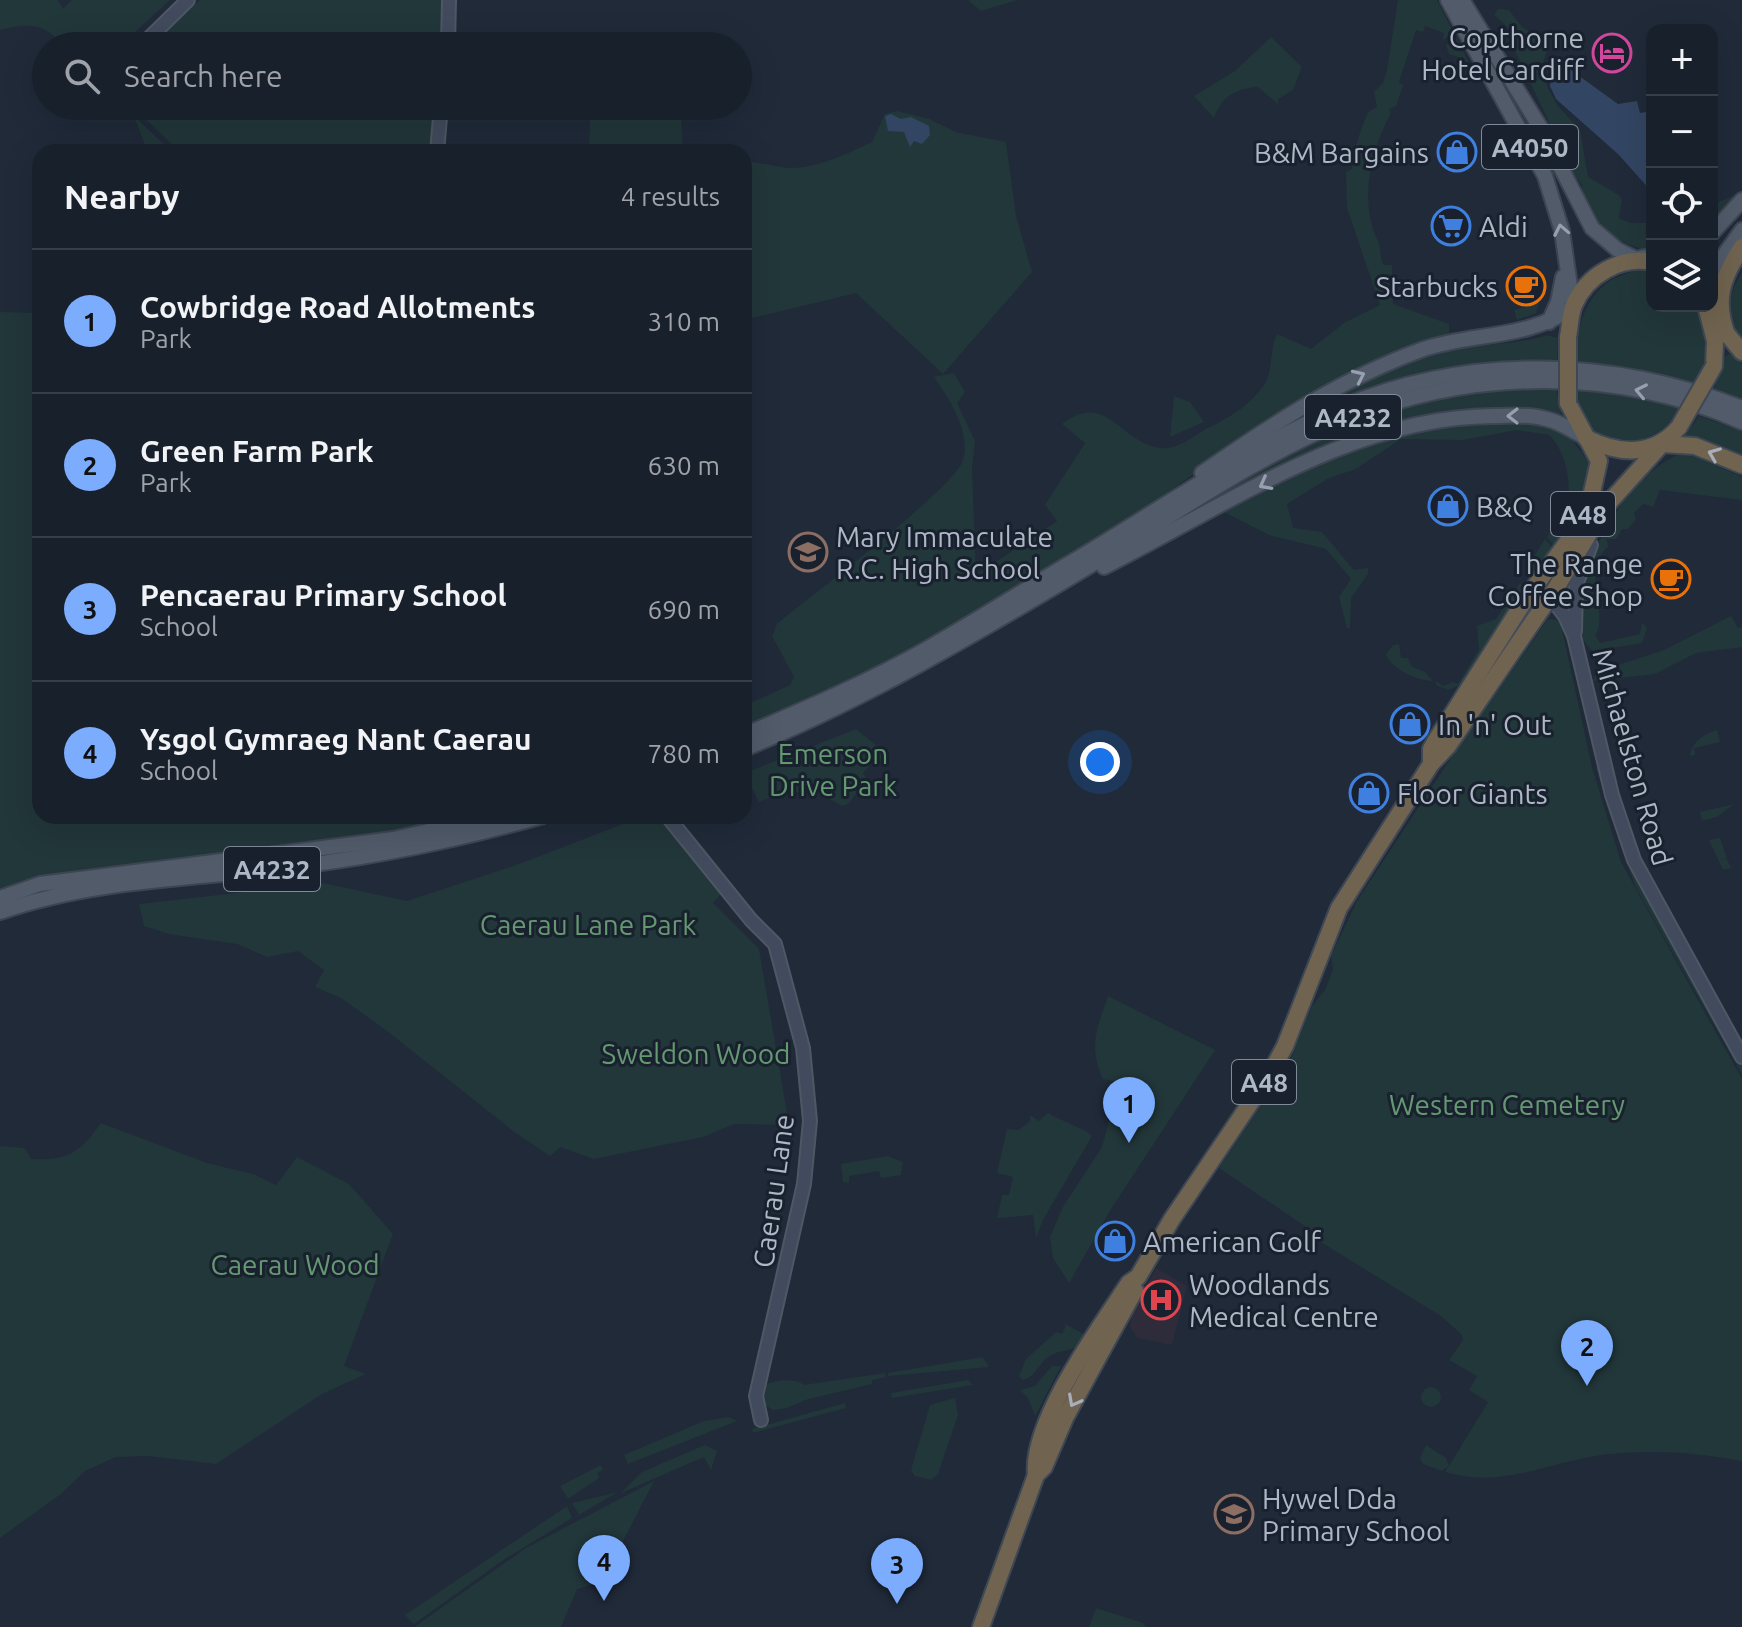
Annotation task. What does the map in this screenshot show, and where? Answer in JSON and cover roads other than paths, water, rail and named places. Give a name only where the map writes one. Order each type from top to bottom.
[{"type":"highway","points":[[1727,335],[1720,312],[1721,286],[1742,247]]},
{"type":"highway","points":[[1646,259],[1612,267],[1596,277],[1573,307],[1568,337],[1568,403],[1586,438],[1612,449],[1630,452],[1662,444],[1695,446],[1742,465]]},
{"type":"highway","points":[[1662,444],[1679,427],[1714,366],[1715,341],[1708,312]]},
{"type":"highway","points":[[1711,312],[1742,352]]},
{"type":"highway","name":"A48","points":[[1431,764],[1431,749],[1436,740],[1492,653],[1547,590],[1578,526],[1591,497],[1599,461],[1586,438]]},
{"type":"highway","name":"A48","points":[[981,1627],[1036,1475],[1044,1467],[1065,1418],[1136,1289],[1138,1277],[1172,1219],[1270,1074],[1285,1046],[1339,908],[1431,764],[1448,746],[1547,590],[1612,498],[1662,444]]},
{"type":"main road","name":"A4050","points":[[1448,0],[1545,176],[1559,218],[1573,307]]},
{"type":"main road","name":"A4050","points":[[1462,0],[1540,127],[1592,228],[1609,244],[1646,259]]},
{"type":"main road","points":[[1718,226],[1742,200]]},
{"type":"main road","points":[[1718,264],[1742,230]]},
{"type":"main road","points":[[1549,322],[1568,270]]},
{"type":"main road","points":[[1107,540],[1270,426],[1340,385],[1432,347],[1523,332],[1549,322],[1573,307]]},
{"type":"main road","name":"A4232","points":[[752,731],[928,648],[1302,426],[1367,398],[1434,379],[1508,369],[1588,370],[1657,381],[1742,408]]},
{"type":"main road","name":"A4232","points":[[752,745],[922,665],[1300,441],[1346,420],[1408,398],[1495,383],[1588,383],[1679,400],[1742,422]]},
{"type":"main road","points":[[1007,615],[1293,469],[1383,433],[1454,418],[1527,416],[1557,422],[1586,438]]},
{"type":"main road","name":"A4232","points":[[0,898],[40,884],[378,841],[458,824]]},
{"type":"main road","name":"A4232","points":[[0,912],[43,897],[110,885],[279,868],[396,851],[509,824]]},
{"type":"street","points":[[155,32],[188,0]]},
{"type":"street","points":[[448,32],[449,0]]},
{"type":"street","points":[[438,144],[440,120]]},
{"type":"street","name":"Michaelston Road","points":[[1574,636],[1574,604],[1594,526]]},
{"type":"street","points":[[1547,590],[1574,604]]},
{"type":"street","name":"Michaelston Road","points":[[1547,590],[1574,636],[1612,795],[1638,871],[1742,1057]]},
{"type":"street","name":"Caerau Lane","points":[[673,824],[751,920],[775,944],[803,1048],[810,1121],[804,1184],[784,1282],[759,1375],[756,1396],[761,1420]]},
{"type":"water","points":[[1564,65],[1618,104],[1637,101],[1640,113],[1646,112],[1646,185],[1618,154],[1556,99],[1550,86],[1552,71]]},
{"type":"water","points":[[891,114],[901,119],[911,117],[929,126],[930,135],[922,144],[914,141],[910,147],[904,132],[888,131],[885,116]]},
{"type":"place","name":"Copthorne Hotel Cardiff","points":[[1612,53]]},
{"type":"place","name":"B&M Bargains","points":[[1457,152]]},
{"type":"place","name":"Aldi","points":[[1451,226]]},
{"type":"place","name":"Starbucks","points":[[1526,286]]},
{"type":"place","name":"B&Q","points":[[1448,506]]},
{"type":"place","name":"Mary Immaculate R.C. High School","points":[[808,552]]},
{"type":"place","name":"The Range Coffee Shop","points":[[1671,579]]},
{"type":"place","name":"In 'n' Out","points":[[1410,724]]},
{"type":"place","name":"Floor Giants","points":[[1369,793]]},
{"type":"place","name":"Cowbridge Road Allotments","points":[[1129,1143]]},
{"type":"place","name":"American Golf","points":[[1115,1241]]},
{"type":"place","name":"Woodlands Medical Centre","points":[[1161,1300]]},
{"type":"place","name":"Green Farm Park","points":[[1587,1386]]},
{"type":"place","name":"Hywel Dda Primary School","points":[[1234,1514]]},
{"type":"place","name":"Ysgol Gymraeg Nant Caerau","points":[[604,1601]]},
{"type":"place","name":"Pencaerau Primary School","points":[[897,1604]]},
{"type":"park label","name":"Emerson Drive Park","points":[[833,769]]},
{"type":"park label","name":"Caerau Lane Park","points":[[588,924]]},
{"type":"park label","name":"Sweldon Wood","points":[[696,1053]]},
{"type":"park label","name":"Western Cemetery","points":[[1507,1104]]},
{"type":"park label","name":"Caerau Wood","points":[[295,1264]]}]
